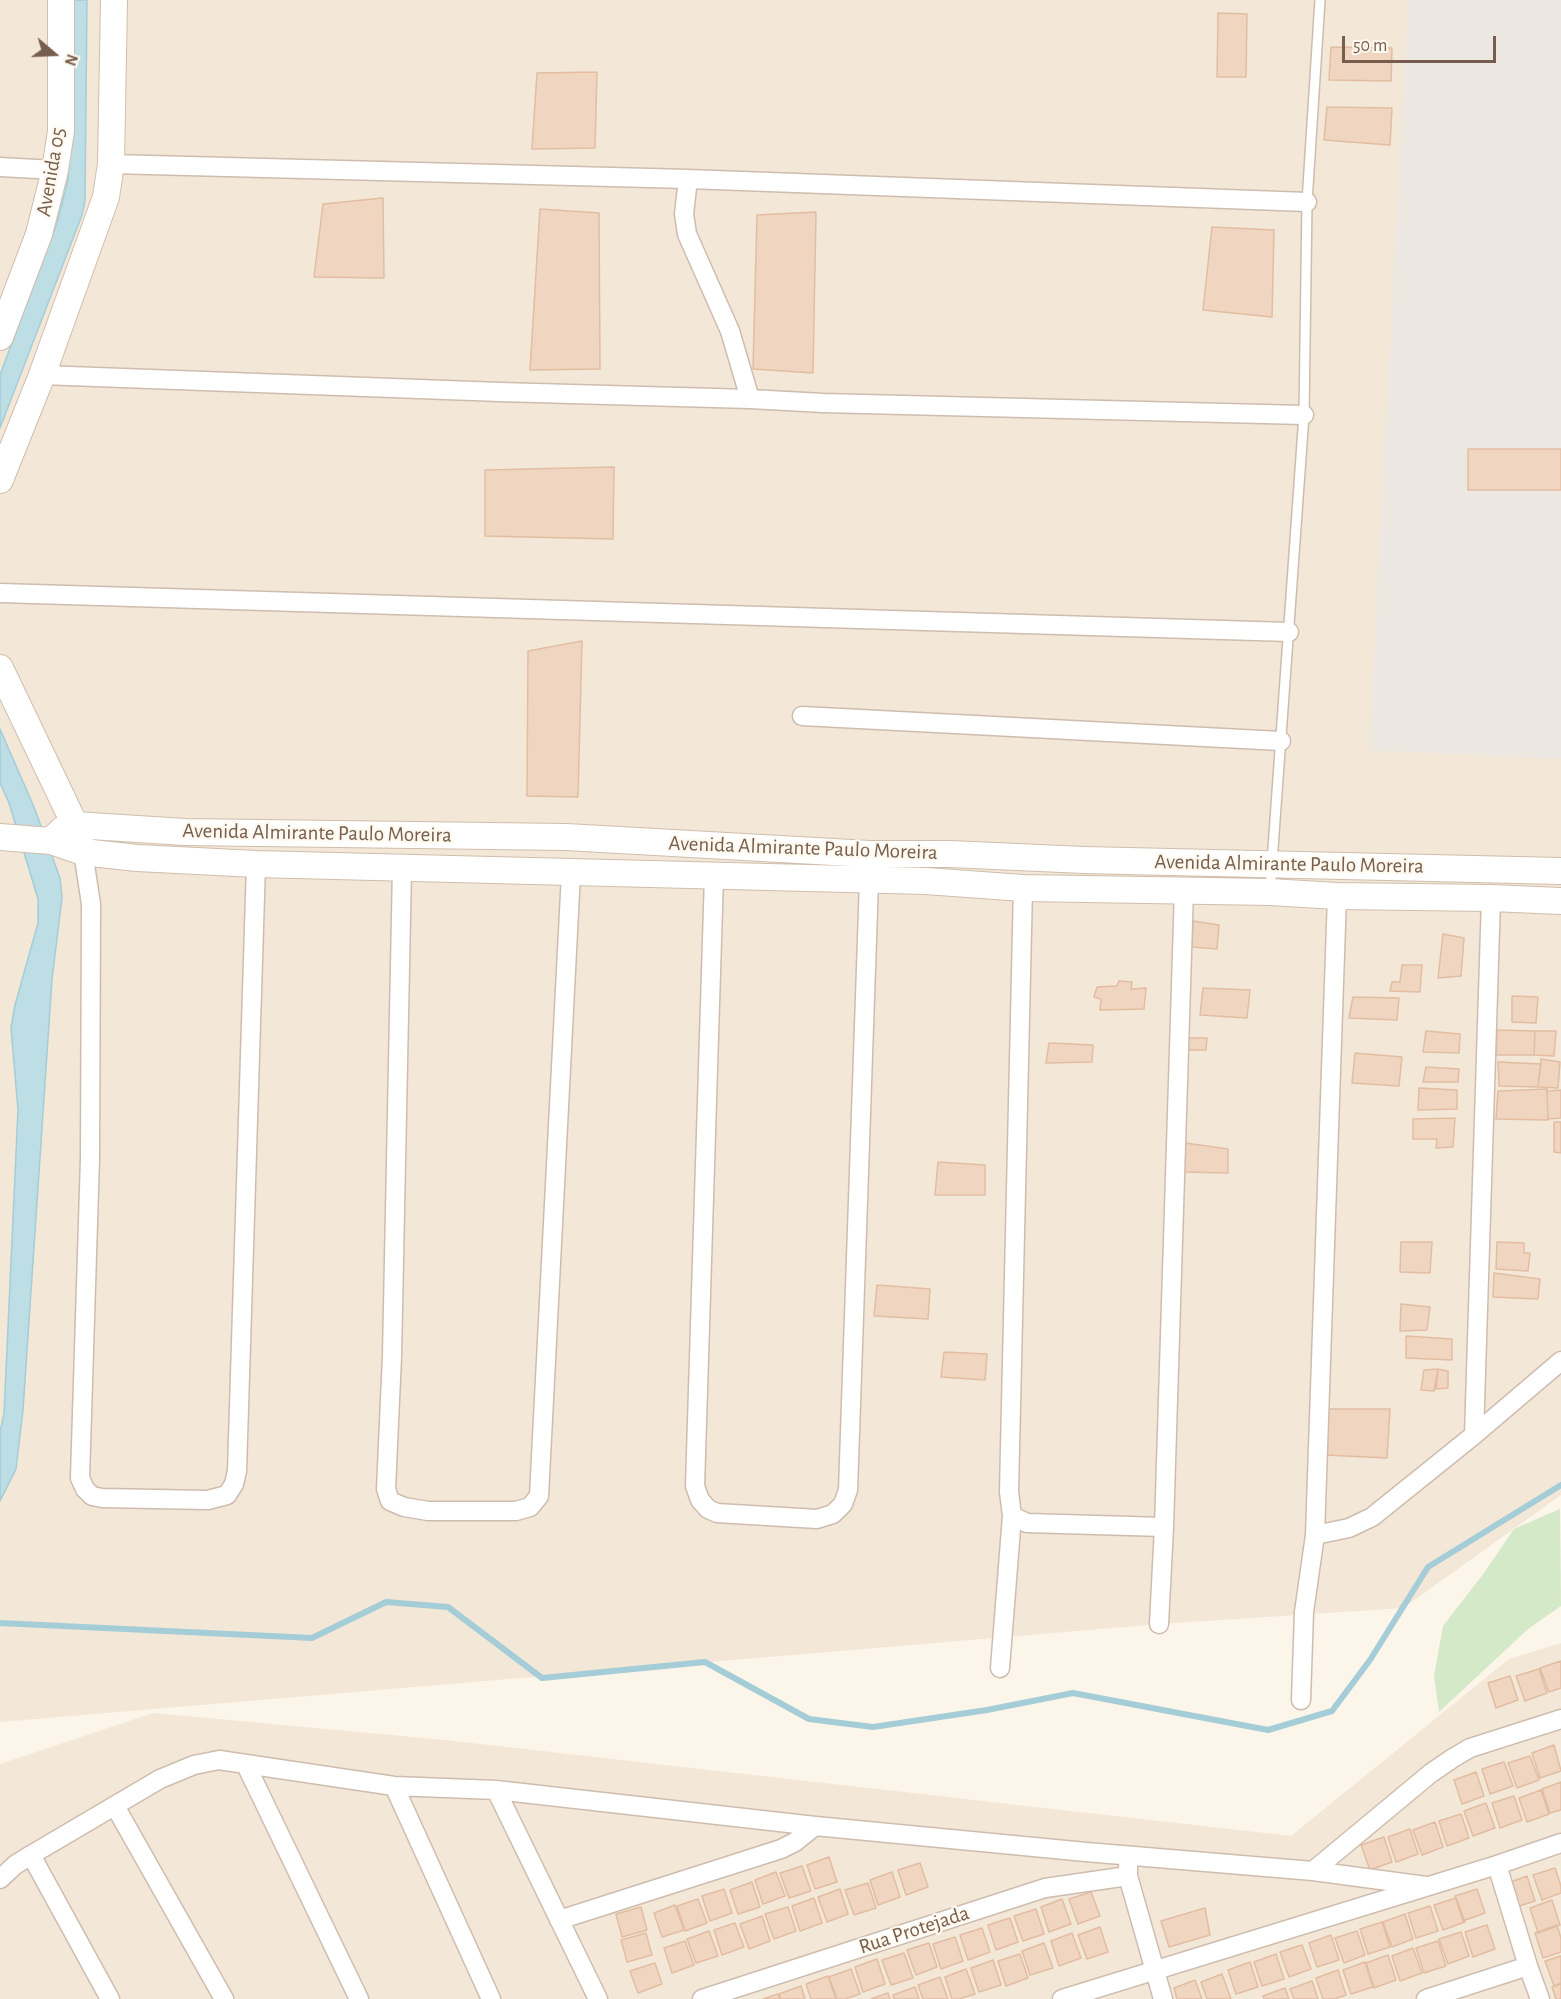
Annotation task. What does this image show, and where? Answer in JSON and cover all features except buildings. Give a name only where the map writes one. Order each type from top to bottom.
[{"type":"main road","name":"Avenida 05","points":[[0,337],[39,234],[55,170],[61,131],[61,0]]},
{"type":"main road","points":[[0,480],[42,375],[106,197],[111,164],[114,0]]},
{"type":"main road","points":[[0,668],[75,825],[83,852]]},
{"type":"main road","points":[[49,841],[62,830],[75,825]]},
{"type":"main road","name":"Avenida Almirante Paulo Moreira","points":[[75,825],[197,832],[566,837],[869,854],[950,854],[1084,860],[1561,871]]},
{"type":"main road","name":"Avenida Almirante Paulo Moreira","points":[[5,838],[49,841],[83,852],[137,858],[256,864],[926,881],[1023,888],[1270,892],[1337,896],[1561,901]]},
{"type":"street","points":[[111,164],[688,179],[1307,201]]},
{"type":"street","points":[[0,167],[55,170]]},
{"type":"street","points":[[688,179],[684,214],[687,234],[730,331],[750,399]]},
{"type":"street","points":[[42,375],[840,404],[1304,415]]},
{"type":"street","points":[[0,593],[1289,632]]},
{"type":"street","points":[[802,716],[1281,741]]},
{"type":"street","points":[[83,852],[91,904],[90,1158],[80,1478],[85,1489],[92,1496],[102,1498],[208,1500],[228,1495],[234,1484],[237,1471],[256,864]]},
{"type":"street","points":[[402,869],[392,1356],[386,1489],[390,1501],[404,1507],[428,1511],[516,1511],[530,1507],[539,1496],[571,873]]},
{"type":"street","points":[[714,876],[695,1486],[700,1500],[708,1509],[717,1513],[817,1519],[833,1514],[843,1504],[848,1490],[869,881]]},
{"type":"street","points":[[1000,1668],[1012,1516],[1009,1492],[1023,888]]},
{"type":"street","points":[[1159,1623],[1184,890]]},
{"type":"street","points":[[1301,1701],[1304,1612],[1315,1535],[1337,896]]},
{"type":"street","points":[[1474,1435],[1491,898]]},
{"type":"street","points":[[1315,1535],[1349,1528],[1372,1517],[1561,1361]]},
{"type":"street","points":[[1012,1516],[1027,1523],[1164,1527]]},
{"type":"street","points":[[1313,1871],[1431,1773],[1453,1758],[1470,1748],[1561,1719]]},
{"type":"street","points":[[0,1879],[15,1865],[31,1855],[160,1779],[194,1765],[219,1760],[394,1786],[496,1790],[815,1826],[1313,1871],[1426,1886]]},
{"type":"street","points":[[246,1765],[359,1999]]},
{"type":"street","points":[[394,1786],[491,1999]]},
{"type":"street","points":[[496,1790],[597,1999]]},
{"type":"street","points":[[115,1806],[224,1999]]},
{"type":"street","points":[[559,1920],[781,1850],[815,1826]]},
{"type":"street","points":[[1062,1999],[1497,1865],[1561,1843]]},
{"type":"street","points":[[31,1855],[110,1999]]},
{"type":"street","points":[[1127,1856],[1128,1876],[1163,1999]]},
{"type":"street","points":[[1497,1865],[1540,1999]]},
{"type":"street","name":"Rua Protejada","points":[[702,1999],[1045,1888],[1128,1876]]},
{"type":"street","points":[[1426,1999],[1528,1966]]},
{"type":"lane","points":[[1270,892],[1304,415],[1307,201],[1320,0]]},
{"type":"shaded area","points":[[0,0],[1561,0],[1561,1495],[1403,1608],[1159,1624],[0,1722]]},
{"type":"shaded area","points":[[1408,0],[1561,0],[1561,759],[1369,750]]},
{"type":"shaded area","points":[[1561,1643],[1561,1999],[0,1999],[0,1764],[153,1713],[445,1740],[1291,1836],[1509,1659]]},
{"type":"green space","points":[[1560,1509],[1561,1606],[1528,1629],[1439,1712],[1434,1676],[1443,1626],[1514,1529]]},
{"type":"water","points":[[69,0],[87,0],[85,200],[82,215],[0,428],[0,375],[57,223],[68,180]]},
{"type":"water","points":[[0,729],[34,807],[60,878],[62,898],[52,979],[23,1410],[16,1469],[0,1501],[0,1432],[4,1414],[18,1110],[11,1028],[15,1005],[38,923],[38,899],[9,803],[0,783]]},
{"type":"waterway","points":[[0,1623],[312,1638],[386,1602],[448,1607],[542,1678],[705,1662],[809,1719],[873,1727],[987,1710],[1073,1693],[1268,1730],[1332,1711],[1370,1660],[1428,1567],[1561,1485]]}]
